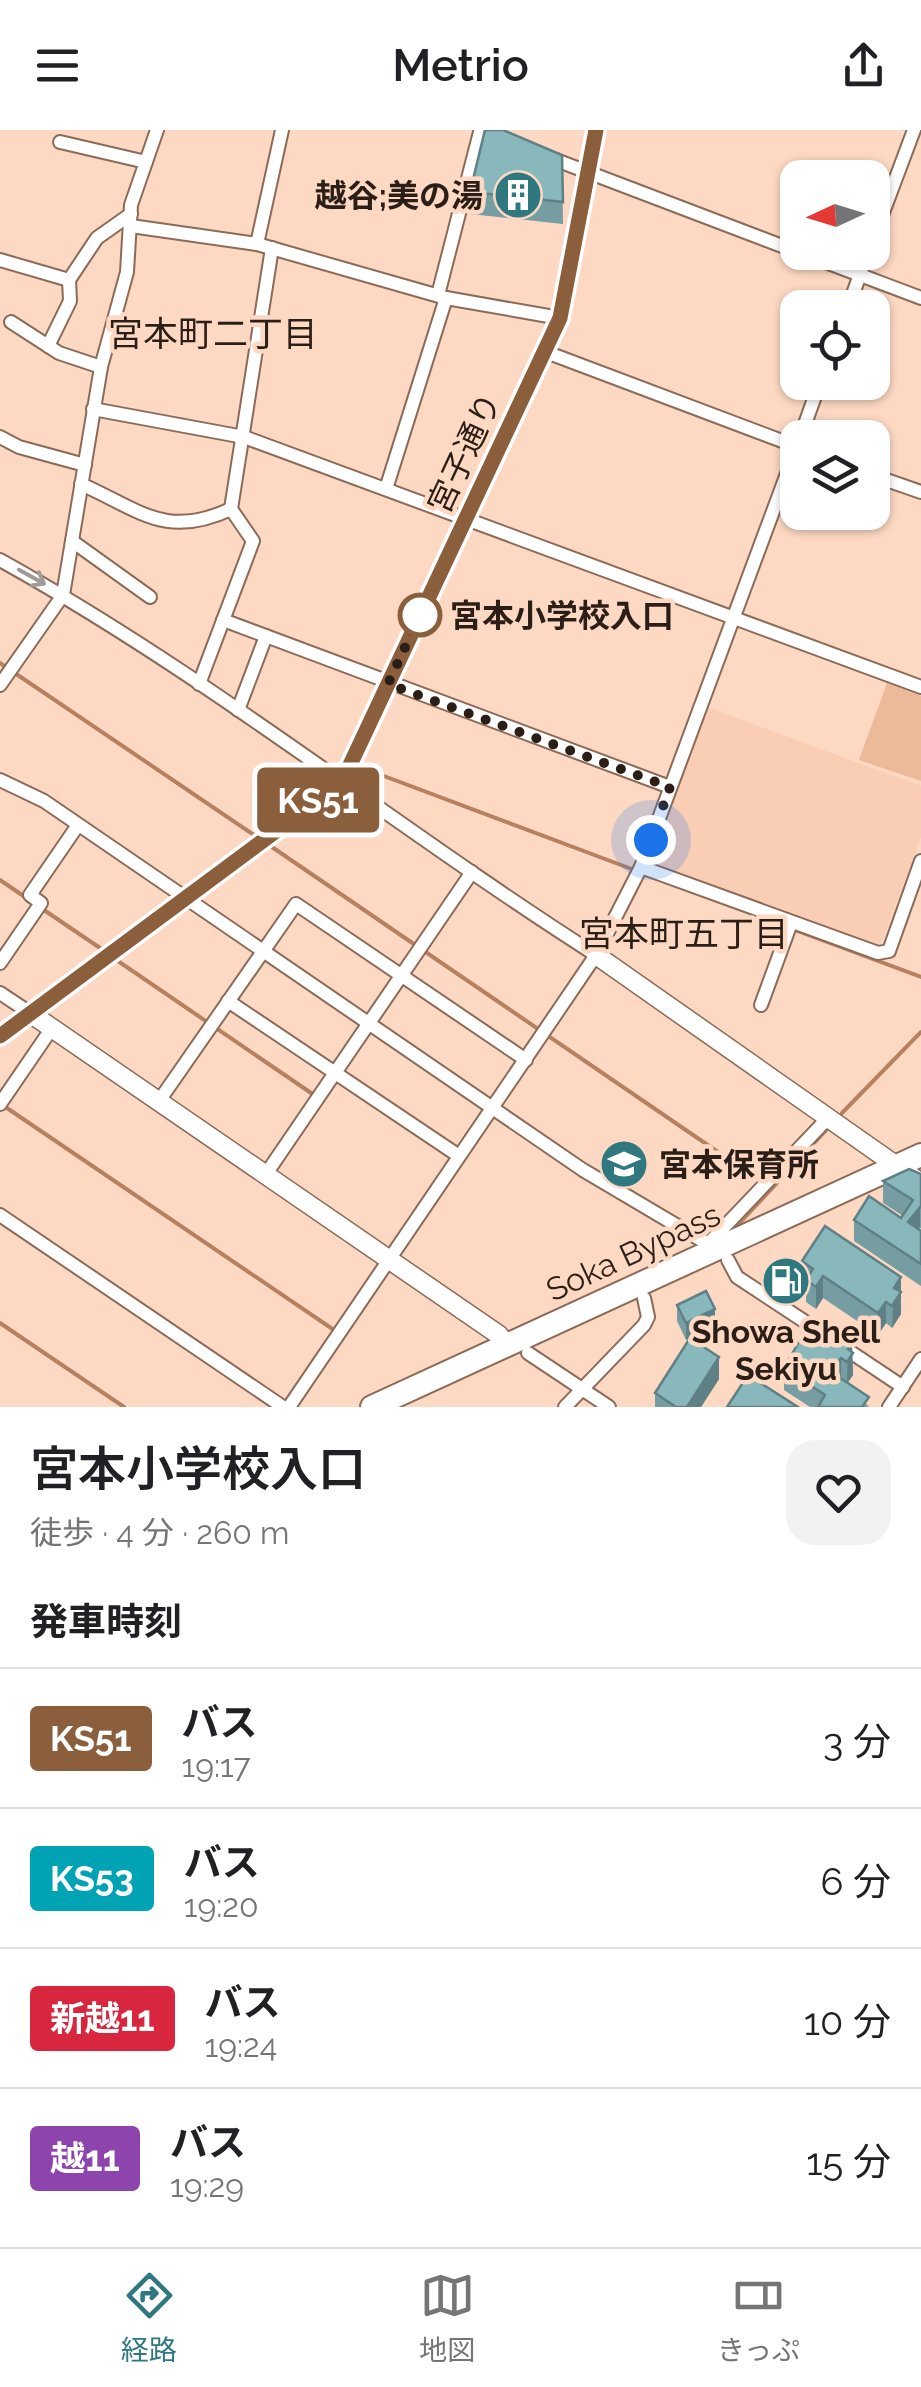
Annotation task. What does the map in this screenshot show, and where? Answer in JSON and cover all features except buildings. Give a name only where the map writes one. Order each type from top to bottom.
[{"type":"highway","name":"Soka Bypass","points":[[409,1407],[517,1349],[716,1252],[914,1170]]},
{"type":"highway","name":"Soka Bypass","points":[[372,1407],[644,1298],[716,1252]]},
{"type":"street","points":[[0,685],[63,595],[92,410],[127,272],[131,220],[157,130]]},
{"type":"street","points":[[256,244],[282,130]]},
{"type":"street","name":"宮子通り","points":[[0,1036],[342,782],[560,318],[596,130]]},
{"type":"street","points":[[890,194],[914,130]]},
{"type":"street","points":[[386,489],[442,297],[478,131],[497,138]]},
{"type":"street","points":[[60,142],[146,162]]},
{"type":"street","points":[[532,151],[780,245]]},
{"type":"street","points":[[48,346],[70,301],[69,280],[97,238],[131,220],[256,244],[442,297],[560,318]]},
{"type":"street","points":[[199,684],[253,540],[231,510],[272,248]]},
{"type":"street","points":[[0,260],[69,280]]},
{"type":"street","points":[[847,270],[921,298]]},
{"type":"street","points":[[855,290],[862,270]]},
{"type":"street","points":[[11,322],[48,346],[101,367]]},
{"type":"street","points":[[546,352],[780,437]]},
{"type":"street","points":[[92,410],[244,437],[921,687]]},
{"type":"street","points":[[0,437],[19,447],[85,465]]},
{"type":"street","points":[[890,481],[921,492]]},
{"type":"street","points":[[81,484],[165,522],[201,523],[231,510]]},
{"type":"street","points":[[0,1215],[286,1407],[596,955],[641,866],[780,492]]},
{"type":"street","points":[[72,541],[150,597]]},
{"type":"street","points":[[0,560],[63,595],[238,710],[828,1116],[914,1170]]},
{"type":"street","points":[[224,620],[670,787]]},
{"type":"street","points":[[238,710],[266,636]]},
{"type":"street","points":[[0,780],[44,801],[613,1190],[716,1252],[737,1276],[902,1386]]},
{"type":"street","points":[[0,963],[41,903],[30,895],[78,825]]},
{"type":"street","points":[[641,866],[878,953],[889,951],[918,880],[921,861]]},
{"type":"street","points":[[266,1174],[472,872]]},
{"type":"street","points":[[159,1101],[296,904],[526,1060]]},
{"type":"street","points":[[761,1004],[791,923]]},
{"type":"street","points":[[0,993],[517,1349],[609,1407]]},
{"type":"street","points":[[228,1001],[459,1156]]},
{"type":"street","points":[[0,1104],[52,1028]]},
{"type":"street","points":[[716,1252],[828,1116]]},
{"type":"street","points":[[565,1407],[644,1325],[648,1308],[644,1298]]},
{"type":"street","points":[[889,1407],[921,1359]]},
{"type":"shaded area","points":[[887,683],[921,696],[921,781],[859,760]]},
{"type":"shaded area","points":[[707,707],[921,786],[921,837],[881,943],[876,946],[651,864]]},
{"type":"waterway","points":[[0,663],[257,837]]},
{"type":"waterway","points":[[360,767],[637,871]]},
{"type":"waterway","points":[[269,845],[737,1165]]},
{"type":"waterway","points":[[0,880],[25,897]]},
{"type":"waterway","points":[[41,908],[103,950]]},
{"type":"waterway","points":[[768,920],[921,977]]},
{"type":"waterway","points":[[115,959],[314,1095]]},
{"type":"waterway","points":[[842,1113],[921,1032]]},
{"type":"waterway","points":[[4,1106],[334,1330]]},
{"type":"waterway","points":[[735,1228],[830,1126]]},
{"type":"waterway","points":[[0,1323],[124,1407]]},
{"type":"bus line","name":"KS51","points":[[0,1036],[342,782],[560,318],[596,130]]},
{"type":"place","name":"越谷;美の湯","points":[[518,195]]},
{"type":"place","name":"宮本小学校入口","points":[[420,615]]},
{"type":"place","name":"宮本保育所","points":[[624,1164]]},
{"type":"place","name":"Showa Shell Sekiyu","points":[[786,1281]]},
{"type":"district","name":"宮本町二丁目","points":[[213,333]]},
{"type":"district","name":"宮本町五丁目","points":[[684,933]]},
{"type":"route","points":[[420,615],[388,684],[670,787],[651,840]]}]
